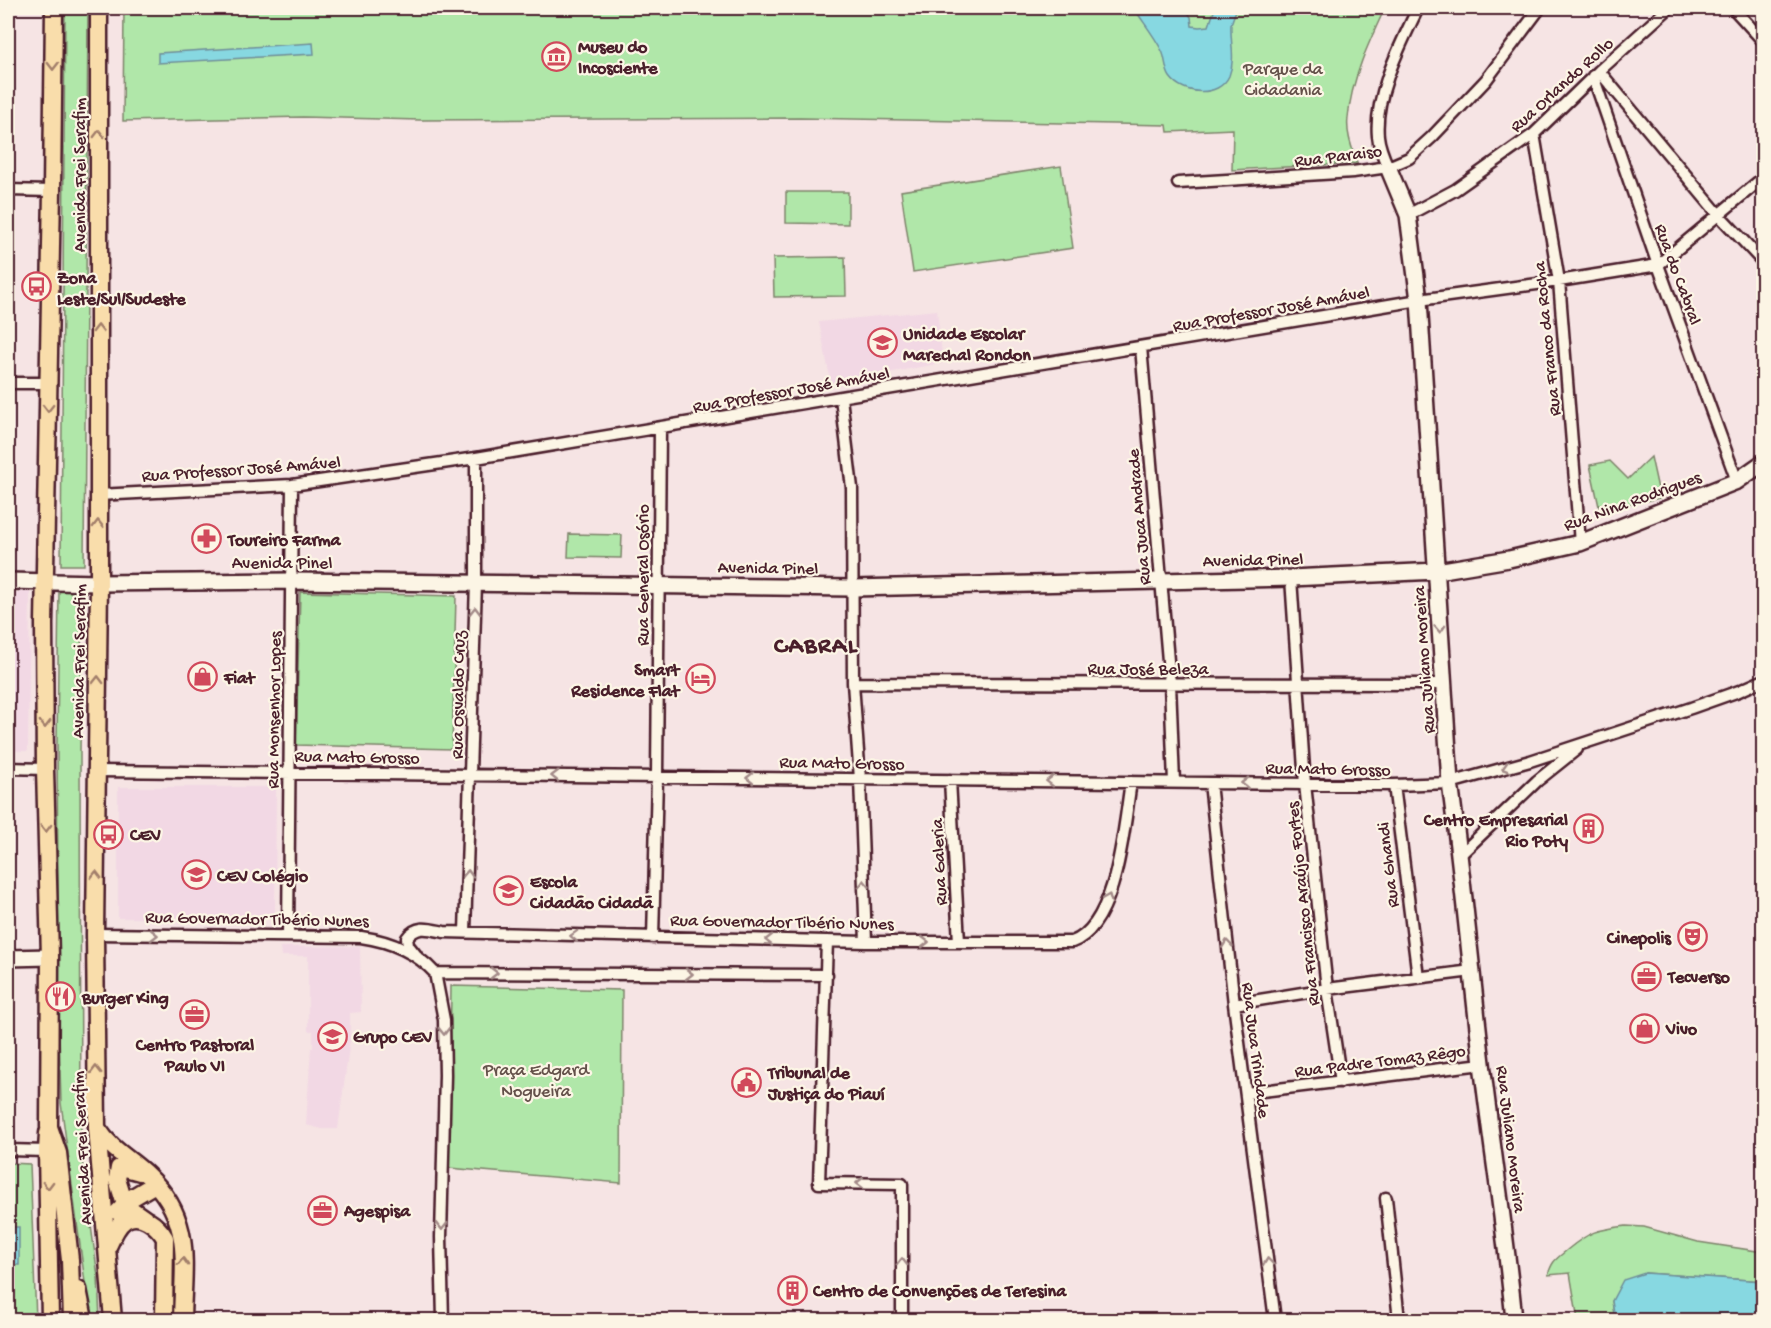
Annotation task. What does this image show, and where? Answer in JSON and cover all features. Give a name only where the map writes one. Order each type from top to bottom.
[{"type":"main road","name":"Avenida Frei Serafim","points":[[54,8],[45,582],[45,769],[50,957],[49,1126],[58,1153],[78,1316]]},
{"type":"main road","name":"Avenida Frei Serafim","points":[[99,8],[99,583],[95,934],[97,1128],[113,1317]]},
{"type":"main road","points":[[49,1126],[47,1151],[50,1320]]},
{"type":"main road","points":[[97,1128],[116,1152],[151,1179],[178,1220],[183,1235],[182,1320]]},
{"type":"main road","points":[[151,1179],[125,1167],[118,1168],[117,1179],[124,1205],[161,1231],[165,1238],[164,1320]]},
{"type":"main road","points":[[107,1250],[113,1221],[124,1205],[151,1179]]},
{"type":"main road","points":[[107,1250],[114,1233],[125,1220],[136,1217],[145,1219]]},
{"type":"street","name":"Rua Juliano Moreira","points":[[1418,8],[1395,58],[1383,93],[1378,134],[1380,150],[1408,215],[1419,300],[1450,783],[1514,1320]]},
{"type":"street","name":"Rua Paraiso","points":[[1178,183],[1317,176],[1388,167],[1409,158],[1486,80],[1540,8]]},
{"type":"street","name":"Rua Orlando Rollo","points":[[1408,215],[1455,190],[1534,134],[1669,8]]},
{"type":"street","points":[[1733,8],[1764,42]]},
{"type":"street","points":[[1596,74],[1764,263]]},
{"type":"street","name":"Rua do Cabral","points":[[1596,74],[1658,265],[1737,481]]},
{"type":"street","name":"Rua Franco da Rocha","points":[[1534,134],[1559,281],[1580,543]]},
{"type":"street","points":[[1658,265],[1764,177]]},
{"type":"street","points":[[8,190],[52,191]]},
{"type":"street","name":"Rua Professor José Amável","points":[[98,495],[292,484],[476,459],[1419,300],[1658,265]]},
{"type":"street","name":"Rua Juca Andrade","points":[[1141,347],[1170,684]]},
{"type":"street","points":[[8,383],[48,383]]},
{"type":"street","points":[[840,398],[852,488],[853,683],[860,779],[866,942]]},
{"type":"street","name":"Rua General Osório","points":[[652,938],[657,777],[660,428]]},
{"type":"street","name":"Rua Osvaldo Cruz","points":[[465,932],[476,583],[476,459]]},
{"type":"street","name":"Rua Nina Rodrigues","points":[[1437,571],[1509,559],[1580,543],[1737,481],[1764,462]]},
{"type":"street","name":"Rua Monsenhor Lopes","points":[[288,936],[292,484]]},
{"type":"street","name":"Avenida Pinel","points":[[8,581],[658,584],[853,588],[1291,578],[1437,571]]},
{"type":"street","name":"Rua Francisco Araújo Fortes","points":[[1291,578],[1305,784],[1327,988],[1341,1082]]},
{"type":"street","name":"Rua Mato Grosso","points":[[97,771],[1394,785],[1450,783],[1582,745],[1739,691],[1764,680]]},
{"type":"street","name":"Rua José Beleza","points":[[853,683],[1443,684]]},
{"type":"street","points":[[1170,684],[1174,782]]},
{"type":"street","name":"Rua Mato Grosso","points":[[1460,855],[1537,781],[1582,745]]},
{"type":"street","points":[[1530,761],[1540,765],[1543,769],[1537,781]]},
{"type":"street","points":[[8,768],[45,769]]},
{"type":"street","name":"Rua Galeria","points":[[950,780],[959,942]]},
{"type":"street","name":"Rua Governador Tibério Nunes","points":[[435,973],[416,956],[408,945],[407,938],[412,931],[421,928],[444,932],[866,942],[1072,942],[1083,938],[1105,907],[1115,879],[1131,782]]},
{"type":"street","name":"Rua Juca Trindade","points":[[1210,783],[1234,1004],[1275,1320]]},
{"type":"street","name":"Rua Ghandi","points":[[1394,785],[1418,977]]},
{"type":"street","name":"Rua Governador Tibério Nunes","points":[[95,934],[372,939],[416,956]]},
{"type":"street","points":[[827,941],[819,1184],[901,1183],[902,1320]]},
{"type":"street","points":[[8,958],[50,957]]},
{"type":"street","points":[[1234,1004],[1327,988],[1472,971]]},
{"type":"street","points":[[443,1320],[441,1237],[444,1031],[435,973],[826,975]]},
{"type":"street","name":"Rua Padre Tomaz Rêgo","points":[[1246,1093],[1482,1064]]},
{"type":"street","points":[[8,1150],[47,1151]]},
{"type":"street","points":[[1386,1198],[1399,1320]]},
{"type":"shaded area","name":"Unidade Escolar Marechal Rondon","points":[[937,310],[943,363],[831,383],[819,322]]},
{"type":"shaded area","points":[[8,592],[30,592],[28,751],[8,751]]},
{"type":"shaded area","name":"CEV Colégio","points":[[118,787],[276,787],[275,918],[118,918]]},
{"type":"shaded area","name":"Grupo CEV","points":[[360,946],[361,1012],[350,1013],[350,1040],[338,1129],[322,1129],[306,1125],[311,1048],[313,1048],[313,1031],[308,1031],[308,956],[281,956],[280,947]]},
{"type":"green space","points":[[65,8],[88,8],[84,565],[61,565]]},
{"type":"green space","name":"Parque da Cidadania","points":[[124,8],[1385,8],[1362,62],[1350,104],[1348,129],[1357,163],[1232,170],[1233,129],[1168,132],[1167,125],[800,118],[420,120],[303,117],[123,121]]},
{"type":"green space","points":[[1061,166],[1073,248],[913,272],[901,191]]},
{"type":"green space","points":[[786,192],[848,192],[848,224],[786,223]]},
{"type":"green space","points":[[845,257],[846,296],[774,297],[773,258]]},
{"type":"green space","points":[[1651,457],[1660,498],[1600,511],[1590,465],[1610,461],[1628,479]]},
{"type":"green space","points":[[569,534],[622,535],[621,558],[568,557]]},
{"type":"green space","points":[[59,588],[82,589],[81,1152],[98,1277],[100,1320],[90,1320],[61,1103],[57,743]]},
{"type":"green space","points":[[300,592],[456,596],[452,749],[296,745]]},
{"type":"green space","name":"Praça Edgard Nogueira","points":[[451,986],[622,990],[621,1183],[449,1168]]},
{"type":"green space","points":[[8,1163],[30,1164],[36,1320],[8,1320]]},
{"type":"green space","points":[[1626,1226],[1644,1227],[1698,1242],[1763,1252],[1763,1281],[1645,1273],[1612,1301],[1615,1320],[1578,1320],[1570,1273],[1548,1275],[1554,1261],[1588,1235],[1600,1230]]},
{"type":"water","points":[[1134,8],[1185,8],[1191,17],[1192,26],[1199,27],[1209,26],[1215,8],[1237,8],[1231,25],[1231,69],[1224,83],[1209,91],[1201,91],[1183,88],[1176,83],[1168,74],[1159,45]]},
{"type":"water","points":[[313,43],[314,54],[158,63],[158,53]]},
{"type":"water","points":[[8,1227],[19,1227],[19,1265],[8,1265]]},
{"type":"water","points":[[1645,1273],[1763,1281],[1763,1316],[1734,1320],[1615,1320],[1612,1301],[1623,1280]]},
{"type":"place","name":"Museu do Incosciente","points":[[557,56]]},
{"type":"place","name":"Zona Leste/Sul/Sudeste","points":[[36,287]]},
{"type":"place","name":"Unidade Escolar Marechal Rondon","points":[[882,343]]},
{"type":"place","name":"Toureiro Farma","points":[[207,539]]},
{"type":"place","name":"Fiat","points":[[203,677]]},
{"type":"place","name":"Smart Residence Flat","points":[[700,679]]},
{"type":"place","name":"Centro Empresarial Rio Poty","points":[[1589,829]]},
{"type":"place","name":"CEV","points":[[109,834]]},
{"type":"place","name":"CEV Colégio","points":[[196,875]]},
{"type":"place","name":"Escola Cidadão Cidadã","points":[[509,891]]},
{"type":"place","name":"Cinepolis","points":[[1692,937]]},
{"type":"place","name":"Tecverso","points":[[1647,976]]},
{"type":"place","name":"Burger King","points":[[61,997]]},
{"type":"place","name":"Centro Pastoral Paulo VI","points":[[195,1015]]},
{"type":"place","name":"Vivo","points":[[1645,1028]]},
{"type":"place","name":"Grupo CEV","points":[[332,1036]]},
{"type":"place","name":"Tribunal de Justiça do Piauí","points":[[747,1082]]},
{"type":"place","name":"Agespisa","points":[[323,1210]]},
{"type":"place","name":"Centro de Convenções de Teresina","points":[[792,1290]]},
{"type":"district","name":"CABRAL","points":[[816,644]]}]
